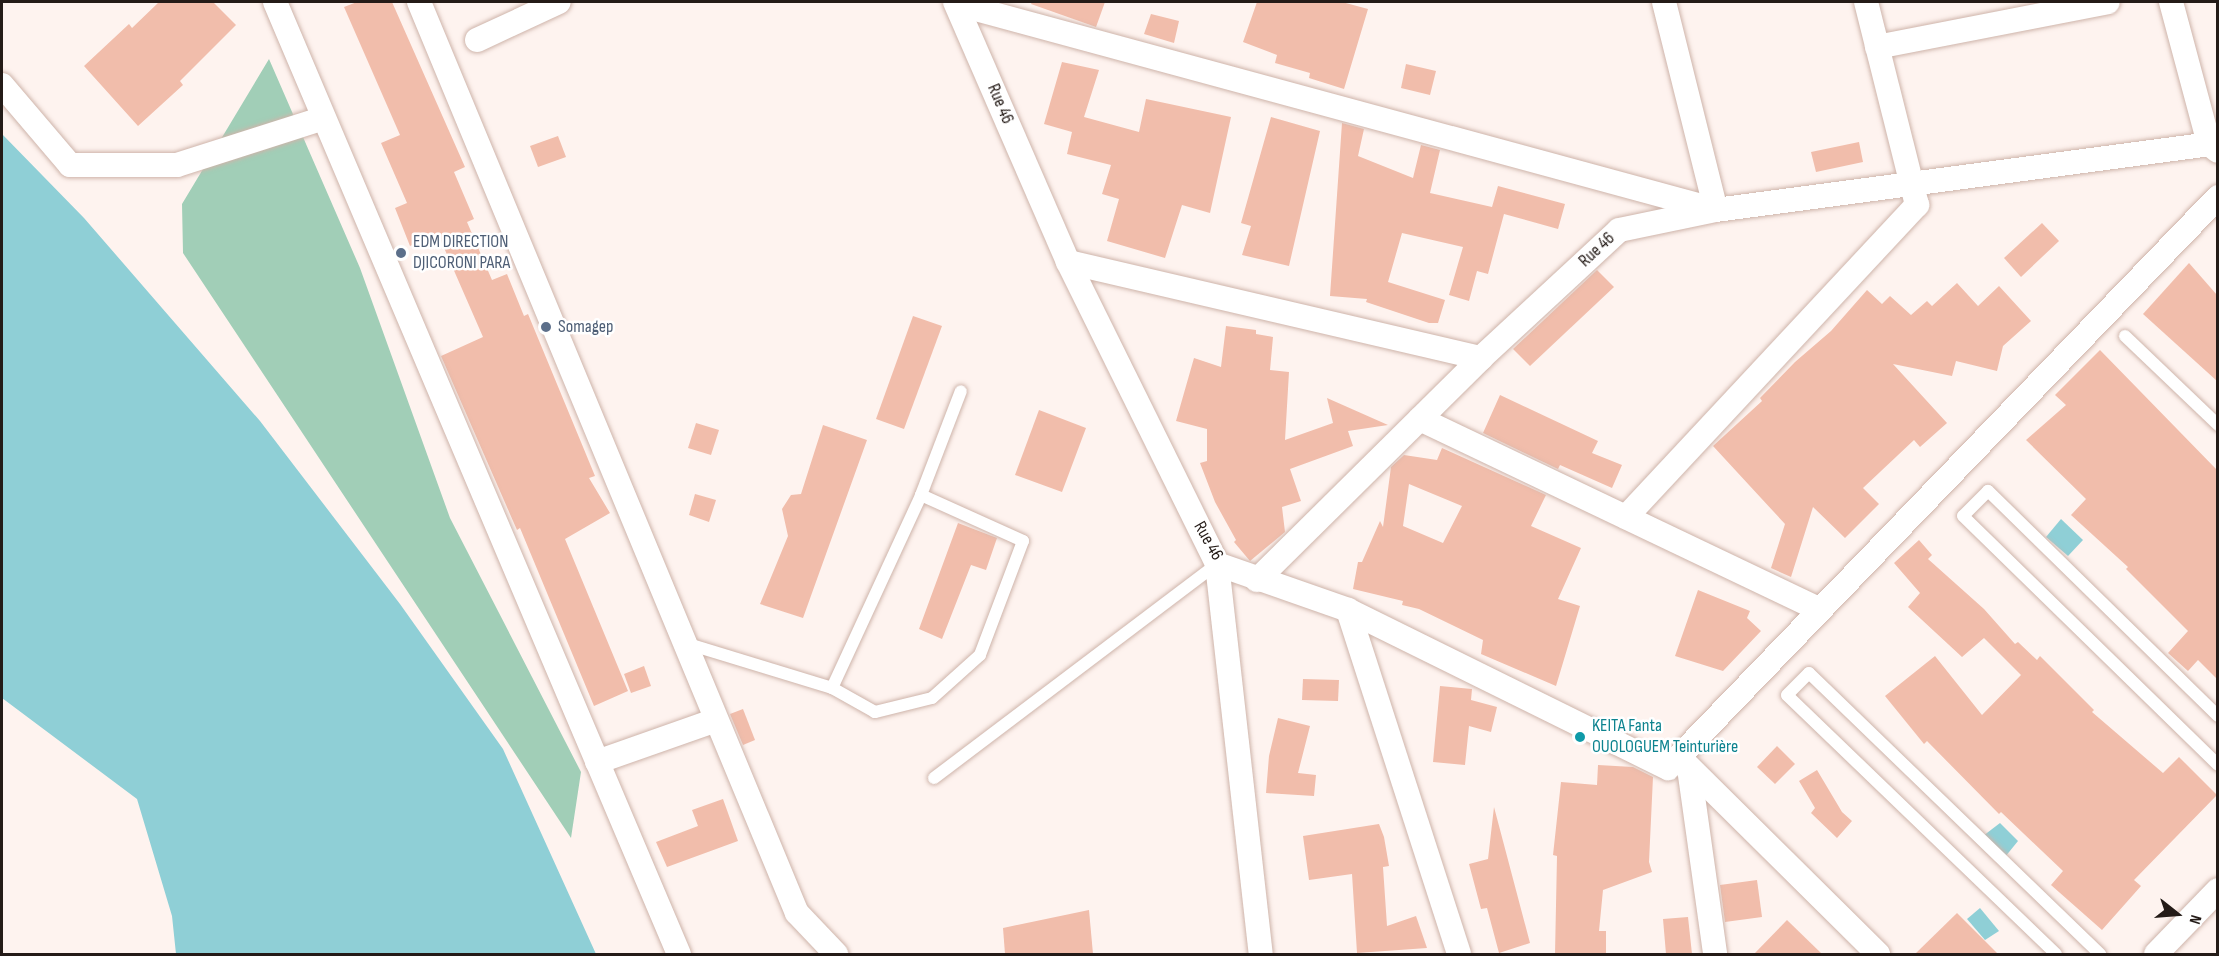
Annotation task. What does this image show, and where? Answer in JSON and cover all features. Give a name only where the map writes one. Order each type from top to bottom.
[{"type":"street","points":[[275,2],[679,954]]},
{"type":"street","points":[[419,2],[796,914],[836,954]]},
{"type":"street","points":[[477,40],[558,2]]},
{"type":"street","points":[[956,3],[1716,210],[1664,2]]},
{"type":"street","points":[[1626,517],[1917,205],[1866,2]]},
{"type":"street","points":[[1877,47],[2108,2]]},
{"type":"street","points":[[2171,2],[2213,147]]},
{"type":"street","name":"Rue 46","points":[[956,3],[1068,262],[1217,564],[1257,580],[1481,358],[1619,230],[1716,210],[2213,147]]},
{"type":"street","points":[[2,85],[70,165],[177,165],[324,118]]},
{"type":"street","points":[[1257,580],[1348,610],[1668,768],[1684,763],[1821,610],[2217,197]]},
{"type":"street","points":[[1068,262],[1481,358]]},
{"type":"street","points":[[1420,419],[1821,610]]},
{"type":"street","points":[[1217,564],[1261,954]]},
{"type":"street","points":[[1348,610],[1459,954]]},
{"type":"street","points":[[597,762],[716,720]]},
{"type":"street","points":[[1684,763],[1715,954]]},
{"type":"street","points":[[1684,763],[1878,954]]},
{"type":"street","points":[[2156,954],[2217,890]]},
{"type":"lane","points":[[2125,336],[2217,425]]},
{"type":"lane","points":[[832,688],[921,495],[961,391]]},
{"type":"lane","points":[[2217,716],[1988,491],[1963,516],[2217,765]]},
{"type":"lane","points":[[684,642],[832,688],[876,712],[932,698],[980,655],[1023,541],[921,495]]},
{"type":"lane","points":[[934,778],[1217,564]]},
{"type":"lane","points":[[2056,954],[1787,695],[1809,673],[2100,954]]},
{"type":"green space","points":[[269,59],[360,268],[450,518],[581,772],[571,838],[183,253],[182,204]]},
{"type":"water","points":[[2,134],[84,218],[260,421],[400,604],[503,749],[596,954],[176,954],[172,916],[137,799],[2,698]]},
{"type":"water","points":[[2061,519],[2083,540],[2068,556],[2046,537]]},
{"type":"water","points":[[2000,823],[2018,841],[2005,857],[1983,836]]},
{"type":"water","points":[[1980,908],[1999,931],[1985,940],[1967,919]]},
{"type":"building","points":[[159,2],[213,2],[236,25],[180,81],[183,85],[138,126],[84,66],[129,24],[132,28]]},
{"type":"building","points":[[357,2],[392,2],[465,167],[454,172],[474,219],[467,222],[492,280],[507,274],[524,316],[528,314],[595,476],[589,478],[610,513],[565,539],[628,691],[594,706],[520,528],[517,530],[441,356],[483,337],[438,234],[410,246],[395,208],[407,203],[381,143],[400,135],[344,7]]},
{"type":"building","points":[[1032,2],[1105,2],[1096,27],[1031,4]]},
{"type":"building","points":[[1257,2],[1342,2],[1368,9],[1344,89],[1309,78],[1310,73],[1275,63],[1277,55],[1243,42]]},
{"type":"building","points":[[1151,14],[1179,21],[1174,43],[1144,34]]},
{"type":"building","points":[[1062,62],[1099,70],[1084,117],[1139,132],[1146,99],[1231,117],[1210,213],[1182,205],[1165,258],[1107,241],[1119,199],[1102,194],[1111,165],[1067,154],[1072,132],[1044,124]]},
{"type":"building","points":[[1406,64],[1436,71],[1430,95],[1401,88]]},
{"type":"building","points":[[1271,117],[1320,131],[1289,266],[1242,255],[1251,226],[1241,223]]},
{"type":"building","points":[[1342,123],[1364,129],[1358,156],[1413,178],[1421,145],[1440,150],[1430,193],[1492,207],[1498,186],[1565,204],[1558,229],[1504,214],[1488,274],[1477,271],[1469,301],[1449,295],[1463,247],[1402,233],[1388,282],[1445,300],[1438,323],[1429,323],[1366,302],[1367,299],[1330,296]]},
{"type":"building","points":[[558,136],[566,157],[538,167],[530,146]]},
{"type":"building","points":[[1859,142],[1863,162],[1816,172],[1811,152]]},
{"type":"building","points":[[2042,223],[2059,241],[2021,277],[2004,258]]},
{"type":"building","points":[[2189,263],[2217,295],[2217,381],[2143,314]]},
{"type":"building","points":[[1597,270],[1614,287],[1530,366],[1513,349]]},
{"type":"building","points":[[1957,283],[1978,306],[1999,286],[2031,321],[2003,346],[1997,371],[1956,361],[1952,376],[1893,364],[1947,423],[1920,447],[1914,440],[1863,488],[1879,504],[1845,538],[1813,507],[1791,577],[1771,568],[1785,524],[1713,446],[1762,401],[1760,398],[1795,362],[1831,331],[1867,290],[1882,304],[1890,296],[1911,315],[1927,301],[1932,306]]},
{"type":"building","points":[[913,316],[942,326],[904,429],[876,419]]},
{"type":"building","points":[[1226,326],[1256,330],[1256,334],[1273,337],[1270,370],[1289,372],[1285,440],[1333,423],[1327,398],[1388,425],[1348,431],[1353,446],[1290,469],[1301,501],[1282,507],[1285,532],[1250,561],[1234,542],[1236,540],[1215,502],[1200,463],[1207,461],[1207,429],[1176,421],[1194,358],[1221,367]]},
{"type":"building","points":[[2100,350],[2217,470],[2217,679],[2198,660],[2188,671],[2168,653],[2188,631],[2126,569],[2128,567],[2071,515],[2086,499],[2026,440],[2066,405],[2055,395]]},
{"type":"building","points":[[1500,395],[1598,441],[1592,453],[1622,465],[1612,488],[1560,465],[1558,469],[1483,433]]},
{"type":"building","points":[[1039,410],[1086,428],[1062,492],[1015,475]]},
{"type":"building","points":[[696,423],[719,430],[711,455],[688,448]]},
{"type":"building","points":[[823,425],[867,440],[803,618],[760,604],[788,536],[782,509],[791,495],[801,494]]},
{"type":"building","points":[[1442,448],[1546,495],[1531,526],[1581,548],[1558,599],[1580,606],[1556,686],[1481,654],[1483,640],[1419,609],[1402,605],[1403,601],[1353,589],[1358,562],[1362,562],[1380,521],[1383,527],[1391,467],[1404,455],[1437,460]],"holes":[[[1409,484],[1462,506],[1443,543],[1403,526]]]},
{"type":"building","points":[[695,494],[716,500],[709,522],[689,515]]},
{"type":"building","points":[[958,523],[997,538],[986,570],[971,565],[942,639],[919,629]]},
{"type":"building","points":[[1919,540],[1932,555],[1928,559],[1984,609],[2015,644],[2018,642],[2037,660],[2040,656],[2094,710],[2092,712],[2163,773],[2179,757],[2217,795],[2134,880],[2141,886],[2102,930],[2051,885],[2063,871],[2001,812],[1999,814],[1927,741],[1924,744],[1885,696],[1935,656],[1982,715],[2021,675],[1984,638],[1962,657],[1908,607],[1920,593],[1894,563]]},
{"type":"building","points":[[1698,590],[1750,611],[1747,618],[1761,631],[1723,671],[1675,656]]},
{"type":"building","points":[[644,666],[651,686],[631,693],[624,674]]},
{"type":"building","points":[[1303,679],[1339,680],[1338,701],[1302,700]]},
{"type":"building","points":[[1440,686],[1472,689],[1471,700],[1497,707],[1491,732],[1469,726],[1465,765],[1433,762]]},
{"type":"building","points":[[743,709],[755,740],[743,745],[730,714]]},
{"type":"building","points":[[1278,718],[1310,726],[1298,773],[1316,775],[1314,796],[1266,793],[1269,756]]},
{"type":"building","points":[[1777,746],[1795,764],[1775,784],[1757,767]]},
{"type":"building","points":[[1598,765],[1633,767],[1653,777],[1649,862],[1652,872],[1603,890],[1599,931],[1606,931],[1606,954],[1555,954],[1557,856],[1553,855],[1561,782],[1597,785]]},
{"type":"building","points":[[1817,770],[1842,812],[1852,821],[1837,838],[1811,813],[1815,808],[1799,781]]},
{"type":"building","points":[[723,799],[738,841],[667,867],[656,842],[698,826],[692,810]]},
{"type":"building","points":[[1494,807],[1530,943],[1499,953],[1487,908],[1481,909],[1469,864],[1488,859]]},
{"type":"building","points":[[1379,824],[1384,837],[1389,866],[1383,867],[1387,926],[1416,916],[1427,948],[1357,953],[1352,874],[1309,880],[1303,836]]},
{"type":"building","points":[[1757,880],[1762,917],[1725,922],[1720,885]]},
{"type":"building","points":[[1089,910],[1093,954],[1005,954],[1003,928]]},
{"type":"building","points":[[1957,913],[1998,954],[1915,954]]},
{"type":"building","points":[[1688,917],[1692,954],[1666,954],[1663,919]]},
{"type":"building","points":[[1787,920],[1822,954],[1754,954]]},
{"type":"place","name":"EDM DIRECTION DJICORONI PARA","points":[[401,253]]},
{"type":"place","name":"Somagep","points":[[546,327]]},
{"type":"place","name":"KEITA Fanta OUOLOGUEM Teinturière","points":[[1580,737]]}]
